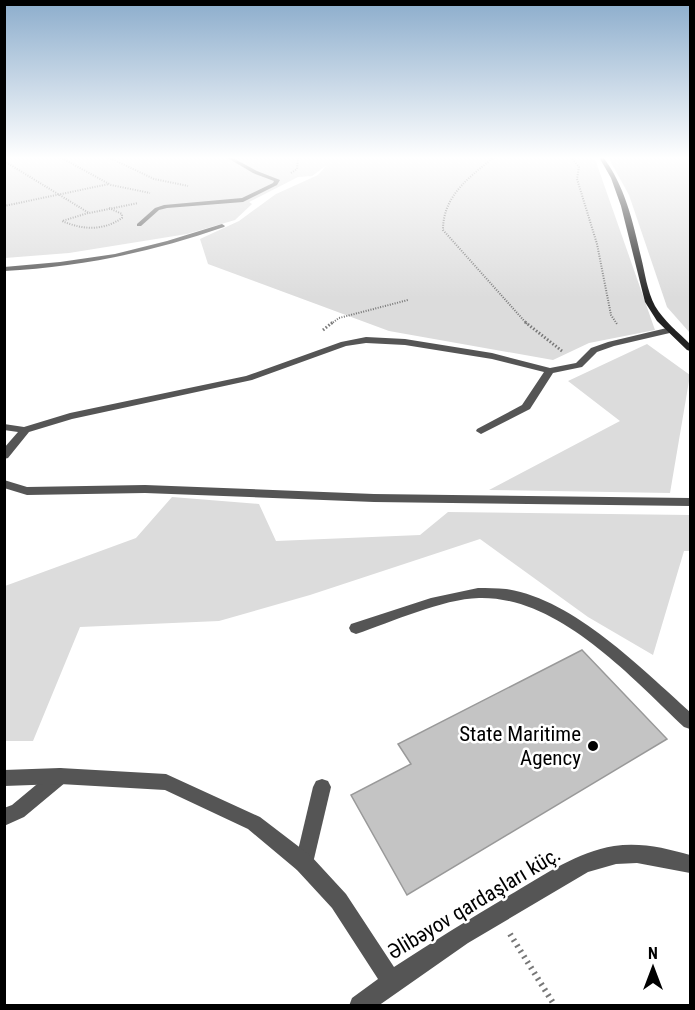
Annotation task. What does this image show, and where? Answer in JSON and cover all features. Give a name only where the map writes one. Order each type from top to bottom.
[{"type":"street","points":[[139,225],[157,209],[190,204]]},
{"type":"street","points":[[621,204],[631,231],[644,289],[653,310],[690,348]]},
{"type":"street","points":[[4,269],[64,265],[165,244],[222,226]]},
{"type":"street","points":[[4,427],[25,430],[70,416],[249,378],[344,344],[392,341],[492,356],[550,371],[579,365],[594,350],[632,338],[671,330]]},
{"type":"street","points":[[481,431],[526,407],[550,371]]},
{"type":"street","points":[[4,456],[25,430]]},
{"type":"street","points":[[4,484],[27,491],[146,489],[386,498],[690,502]]},
{"type":"street","points":[[356,628],[447,599],[480,593],[505,593],[554,611],[598,641],[690,722]]},
{"type":"street","points":[[4,778],[60,776],[166,782],[254,823],[304,863],[339,901],[391,981]]},
{"type":"street","points":[[4,817],[18,811],[60,776]]},
{"type":"street","points":[[304,863],[322,787]]},
{"type":"street","name":"Əlibəyov qardaşları küç.","points":[[360,1005],[391,981],[497,913],[572,870],[605,857],[632,853],[665,856],[690,864]]},
{"type":"path","points":[[74,204],[89,213]]},
{"type":"path","points":[[108,207],[122,214],[122,218],[96,228],[75,227],[62,221],[108,207],[124,204]]},
{"type":"path","points":[[448,204],[441,220],[443,230],[520,318],[579,365]]},
{"type":"path","points":[[585,204],[597,244],[611,315],[619,327],[632,338]]},
{"type":"path","points":[[324,351],[321,332],[339,318],[408,300]]},
{"type":"path","points":[[497,913],[555,1005]]},
{"type":"shaded area","points":[[5,204],[252,204],[235,220],[187,234],[69,253],[5,258]]},
{"type":"shaded area","points":[[262,204],[611,204],[655,330],[589,343],[553,360],[389,331],[208,264],[200,239],[239,221]]},
{"type":"shaded area","points":[[632,204],[690,204],[690,333],[667,307]]},
{"type":"shaded area","points":[[647,344],[690,375],[670,493],[489,490],[620,421],[568,381]]},
{"type":"shaded area","points":[[172,497],[259,504],[276,541],[420,535],[448,512],[690,515],[690,551],[684,551],[653,655],[588,617],[480,539],[310,595],[219,621],[80,627],[33,741],[5,741],[5,586],[136,538]]},
{"type":"building","points":[[582,650],[667,739],[407,895],[351,795],[411,764],[398,744]]},
{"type":"place","name":"State Maritime Agency","points":[[593,746]]}]
